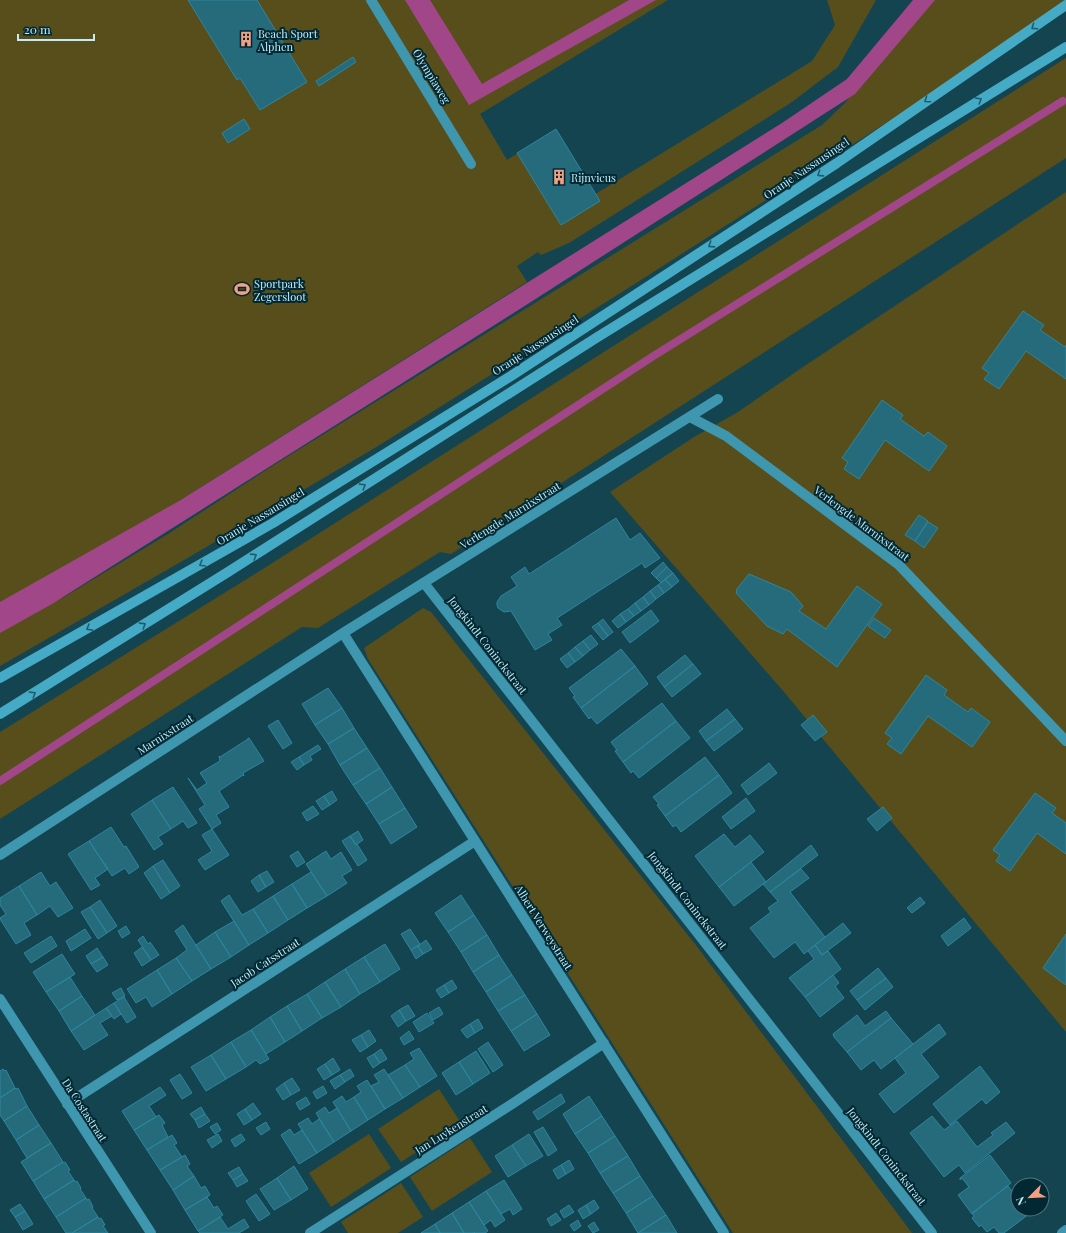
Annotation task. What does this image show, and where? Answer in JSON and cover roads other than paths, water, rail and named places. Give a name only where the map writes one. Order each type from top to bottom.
[{"type":"main road","name":"Oranje Nassausingel","points":[[0,678],[272,524],[511,376],[837,163],[1066,5]]},
{"type":"main road","points":[[0,714],[242,564],[603,334],[1066,47]]},
{"type":"street","name":"Olympiaweg","points":[[371,0],[471,164]]},
{"type":"street","name":"Verlengde Marnixstraat","points":[[343,633],[718,399]]},
{"type":"street","name":"Verlengde Marnixstraat","points":[[690,417],[726,436],[899,564],[1066,741]]},
{"type":"street","name":"Jongkindt Coninckstraat","points":[[424,583],[932,1233]]},
{"type":"street","name":"Albert Verweystraat","points":[[343,633],[724,1233]]},
{"type":"street","name":"Marnixstraat","points":[[0,855],[343,633]]},
{"type":"street","name":"Jacob Catsstraat","points":[[67,1104],[475,840]]},
{"type":"street","name":"Da Costastraat","points":[[0,999],[151,1233]]},
{"type":"street","name":"Jan Luykenstraat","points":[[310,1233],[512,1104],[604,1043]]},
{"type":"street","points":[[1062,1233],[1066,1230]]},
{"type":"waterway","points":[[0,781],[655,355],[1063,101]]},
{"type":"place","name":"Beach Sport Alphen","points":[[246,39]]},
{"type":"place","name":"Rijnvicus","points":[[559,177]]},
{"type":"place","name":"Sportpark Zegersloot","points":[[242,289]]}]
